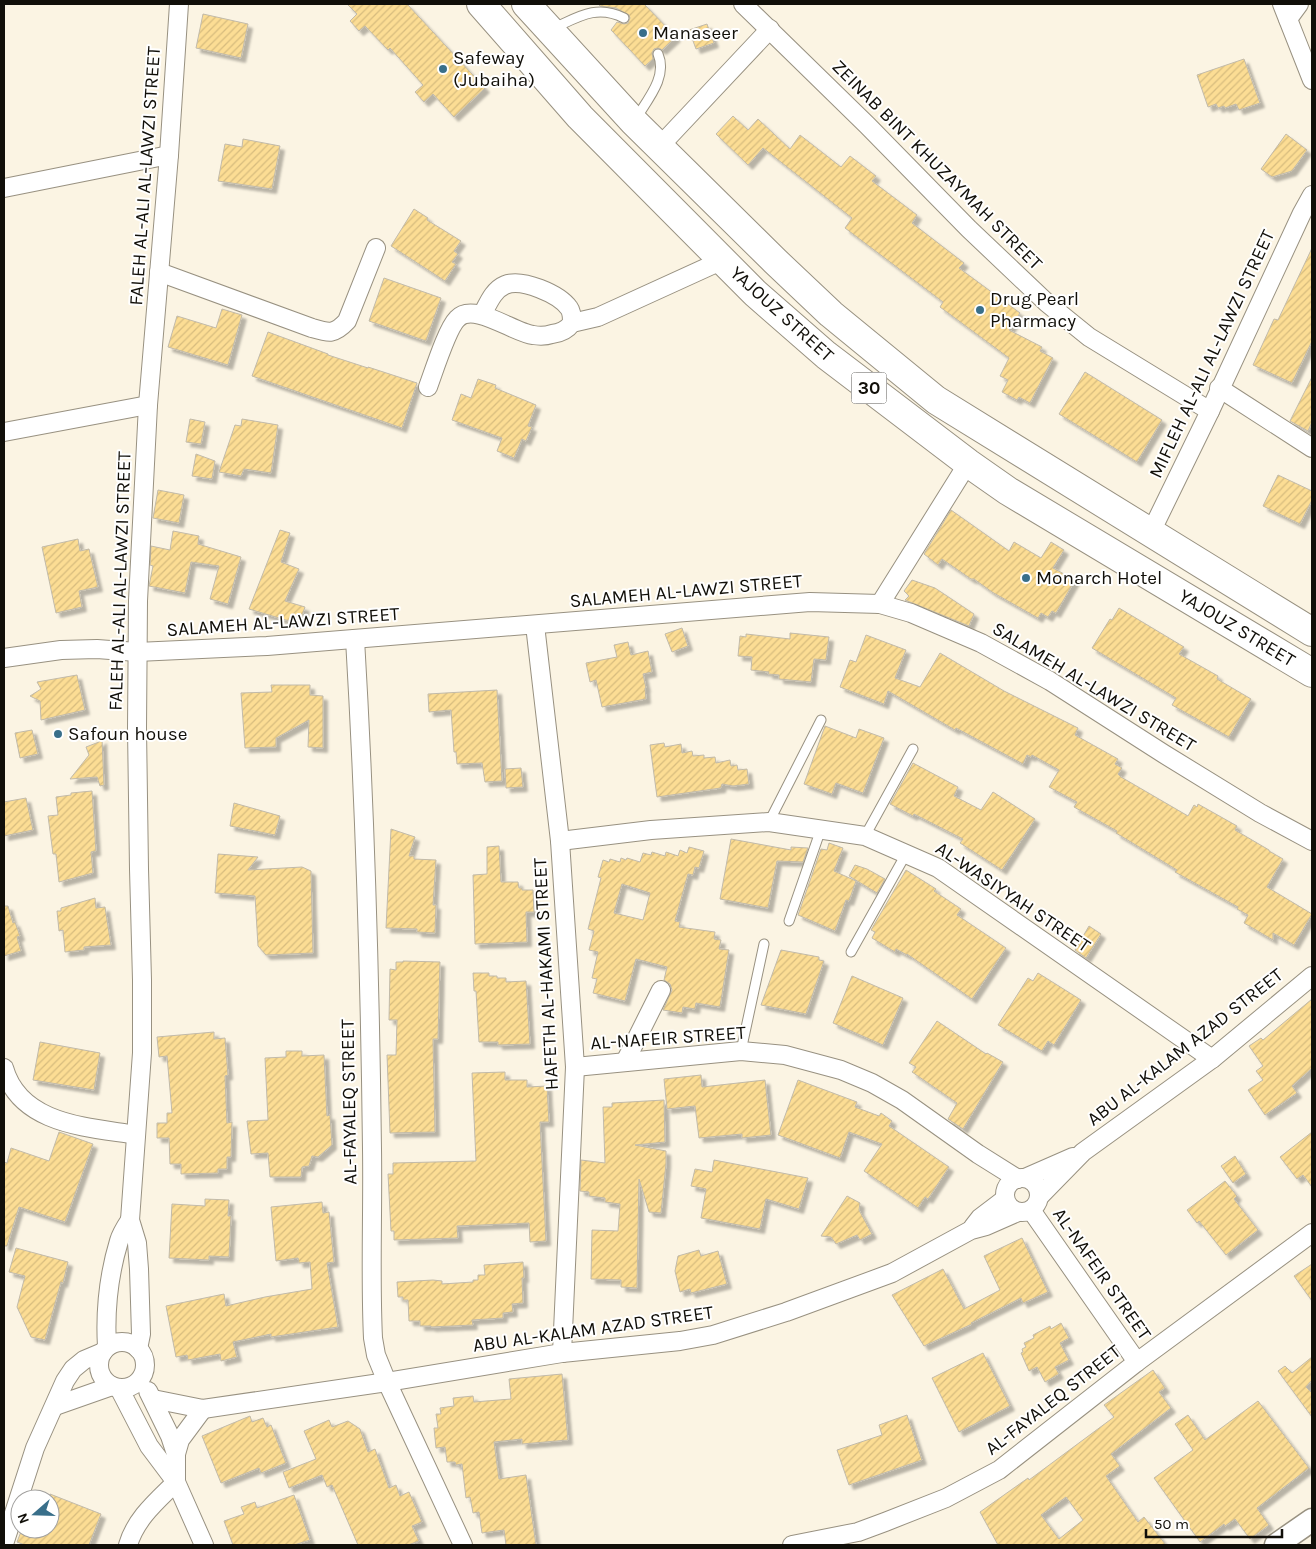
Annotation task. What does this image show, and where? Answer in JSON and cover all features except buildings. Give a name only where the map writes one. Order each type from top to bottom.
[{"type":"main road","name":"YAJOUZ STREET","points":[[481,4],[580,117],[755,293],[826,355],[968,463],[1008,491],[1312,673]]},
{"type":"main road","name":"YAJOUZ STREET","points":[[540,15],[634,122],[774,261],[831,314],[936,400],[986,433],[1312,632]]},
{"type":"street","name":"FALEH AL-ALI AL-LAWZI STREET","points":[[138,1349],[141,1334],[139,1269],[136,1243],[130,1220],[142,1053],[138,601],[148,404],[169,154],[179,4]]},
{"type":"street","name":"ZEINAB BINT KHUZAYMAH STREET","points":[[743,4],[975,235],[1047,303],[1089,337],[1210,411]]},
{"type":"street","points":[[1300,4],[1285,11],[1312,80]]},
{"type":"street","points":[[659,147],[770,29]]},
{"type":"street","points":[[4,188],[169,154]]},
{"type":"street","name":"MIFLEH AL-ALI AL-LAWZI STREET","points":[[1150,532],[1210,411],[1312,195]]},
{"type":"street","points":[[159,272],[329,333],[339,329],[347,321],[376,248]]},
{"type":"street","points":[[428,386],[451,328],[458,318],[466,314],[482,315],[533,336],[556,334],[564,331],[572,323],[598,317],[723,260]]},
{"type":"street","points":[[482,315],[497,290],[506,285],[516,283],[529,285],[547,292],[560,300],[569,308],[572,315],[572,323]]},
{"type":"street","points":[[1220,388],[1312,448]]},
{"type":"street","points":[[4,432],[148,404]]},
{"type":"street","points":[[880,604],[968,463]]},
{"type":"street","name":"SALAMEH AL-LAWZI STREET","points":[[4,658],[61,650],[97,649],[137,652],[239,648],[810,602],[880,604],[912,613],[981,643],[1007,657],[1050,681],[1260,813],[1312,841]]},
{"type":"street","name":"HAFETH AL-HAKAMI STREET","points":[[535,624],[560,841],[574,1067],[562,1353]]},
{"type":"street","name":"AL-FAYALEQ STREET","points":[[355,638],[361,736],[369,997],[372,1150],[372,1323],[376,1355],[386,1382],[463,1545]]},
{"type":"street","name":"AL-WASIYYAH STREET","points":[[560,841],[651,830],[769,822],[865,836],[938,868],[1212,1059]]},
{"type":"street","name":"ABU AL-KALAM AZAD STREET","points":[[153,1399],[203,1408],[386,1382],[562,1353],[680,1341],[722,1332],[786,1312],[892,1273],[971,1230],[986,1226],[1029,1206],[1083,1152],[1212,1059],[1312,976]]},
{"type":"street","points":[[625,1062],[661,990]]},
{"type":"street","name":"AL-NAFEIR STREET","points":[[574,1067],[741,1051],[785,1055],[841,1070],[872,1083],[902,1100],[978,1154],[1022,1178]]},
{"type":"street","points":[[4,1068],[14,1090],[29,1106],[50,1117],[66,1123],[136,1135]]},
{"type":"street","name":"ABU AL-KALAM AZAD STREET","points":[[1022,1178],[1083,1152]]},
{"type":"street","name":"AL-NAFEIR STREET","points":[[978,1154],[1004,1196]]},
{"type":"street","points":[[1022,1178],[1036,1185],[1029,1206],[1012,1210],[1004,1196],[1007,1186],[1012,1181],[1022,1178]]},
{"type":"street","name":"ABU AL-KALAM AZAD STREET","points":[[971,1230],[980,1218],[1004,1196]]},
{"type":"street","name":"AL-NAFEIR STREET","points":[[1029,1206],[1137,1362]]},
{"type":"street","name":"FALEH AL-ALI AL-LAWZI STREET","points":[[105,1350],[106,1322],[112,1273],[119,1240],[130,1220]]},
{"type":"street","name":"AL-FAYALEQ STREET","points":[[792,1545],[863,1539],[998,1470],[1137,1362],[1312,1233]]},
{"type":"street","points":[[4,1544],[36,1448],[65,1381],[73,1369],[84,1360],[114,1344],[122,1342],[131,1344],[143,1356],[144,1365],[140,1377],[133,1385],[115,1387],[55,1406]]},
{"type":"street","points":[[105,1350],[99,1366],[100,1374],[105,1381],[115,1387],[150,1446],[176,1482],[204,1545]]},
{"type":"street","points":[[140,1377],[153,1399],[176,1454]]},
{"type":"street","points":[[128,1545],[132,1533],[143,1515],[176,1482],[176,1454],[180,1440],[203,1408]]},
{"type":"street","points":[[1276,1545],[1312,1520]]},
{"type":"lane","points":[[540,15],[608,11],[624,18]]},
{"type":"lane","points":[[634,122],[660,76],[661,61],[658,54]]},
{"type":"lane","points":[[769,822],[821,720]]},
{"type":"lane","points":[[865,836],[913,750]]},
{"type":"lane","points":[[790,921],[821,829]]},
{"type":"lane","points":[[851,952],[906,854]]},
{"type":"lane","points":[[741,1051],[764,944]]},
{"type":"place","name":"Manaseer","points":[[643,33]]},
{"type":"place","name":"Safeway (Jubaiha)","points":[[443,69]]},
{"type":"place","name":"Drug Pearl Pharmacy","points":[[980,310]]},
{"type":"place","name":"Monarch Hotel","points":[[1026,578]]},
{"type":"place","name":"Safoun house","points":[[58,734]]}]
